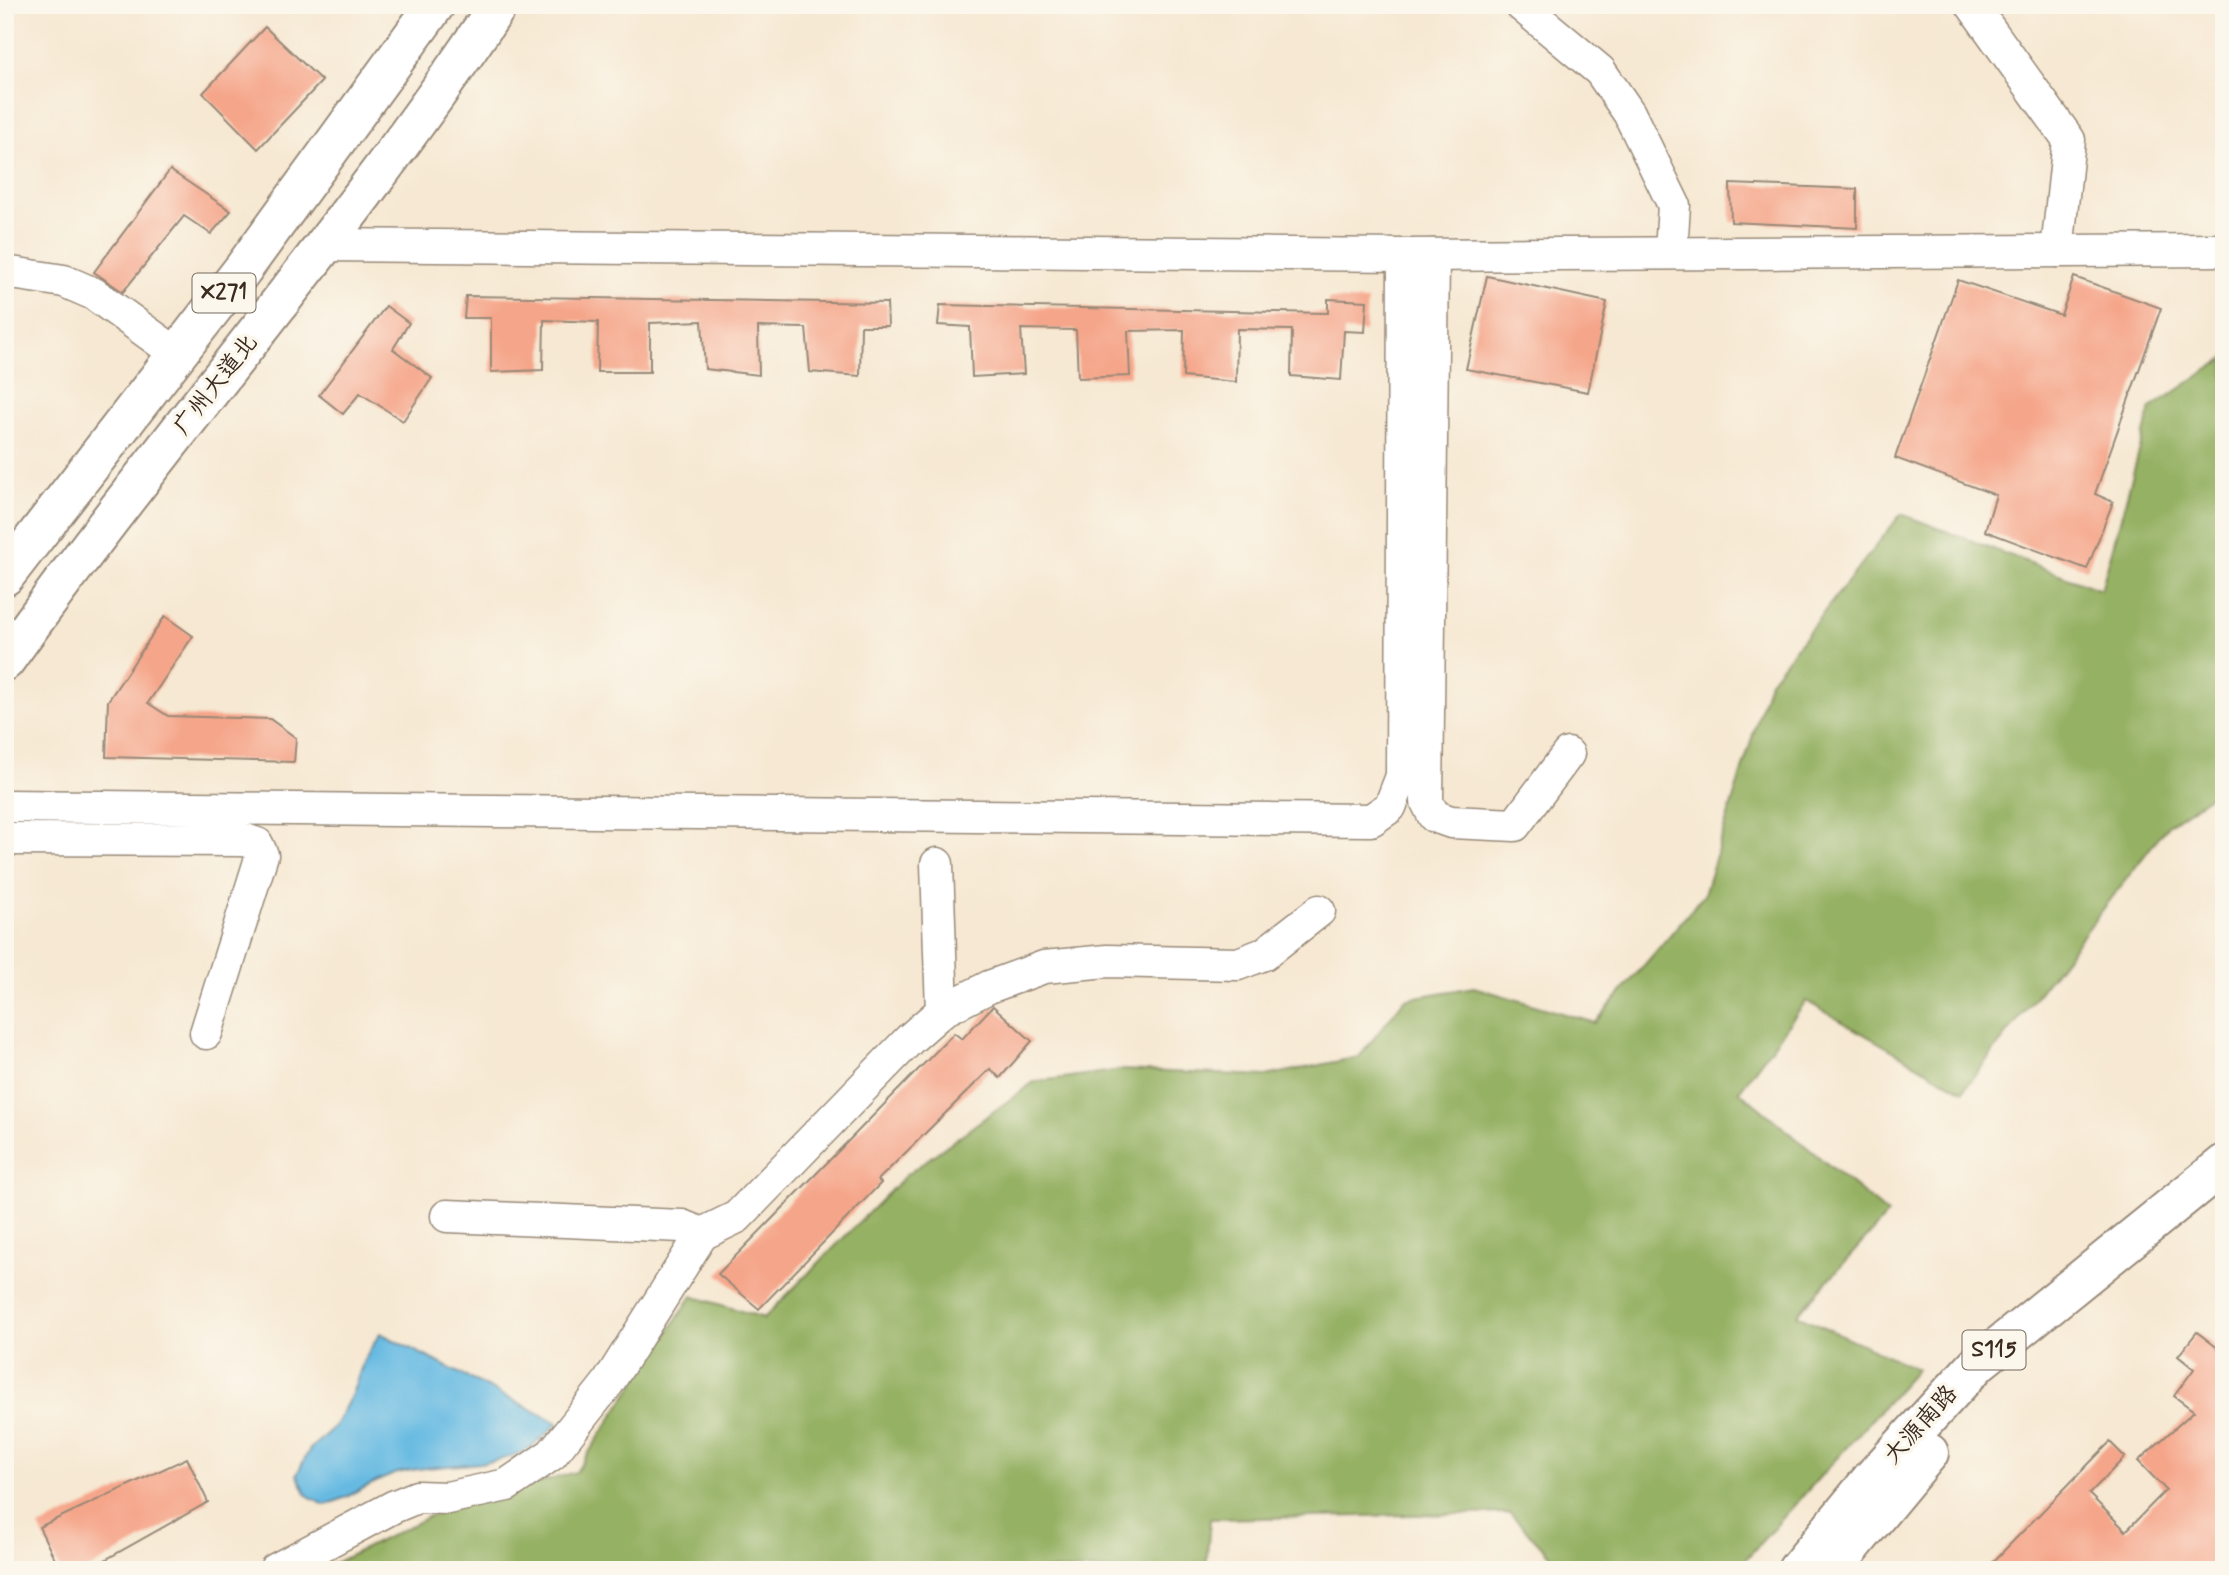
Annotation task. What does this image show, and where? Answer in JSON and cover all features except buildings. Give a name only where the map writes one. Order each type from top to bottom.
[{"type":"main road","name":"广州大道北","points":[[5,576],[343,136],[435,5]]},
{"type":"main road","name":"广州大道北","points":[[5,661],[79,558],[324,245],[449,78],[498,5]]},
{"type":"main road","name":"大源南路","points":[[1797,1570],[1873,1477],[1978,1363],[2224,1164]]},
{"type":"main road","name":"大源南路","points":[[1832,1570],[1913,1470],[1992,1386],[2224,1197]]},
{"type":"street","points":[[1521,5],[1600,71],[1629,113],[1675,205],[1671,252]]},
{"type":"street","points":[[1972,5],[2069,140],[2057,251]]},
{"type":"street","points":[[324,245],[1419,255],[2224,250]]},
{"type":"street","points":[[1419,255],[1427,802],[1434,816],[1451,822],[1515,825],[1568,754]]},
{"type":"street","points":[[5,806],[1371,820],[1390,807],[1402,776],[1419,255]]},
{"type":"street","points":[[5,272],[64,281],[94,294],[177,354]]},
{"type":"street","points":[[5,839],[245,840],[257,844],[262,855],[206,1033]]},
{"type":"street","points":[[937,864],[942,1011]]},
{"type":"street","points":[[275,1570],[416,1497],[447,1498],[507,1485],[552,1454],[608,1383],[702,1234],[737,1217],[910,1039],[942,1011],[989,987],[1044,967],[1107,961],[1238,964],[1264,954],[1319,911]]},
{"type":"street","points":[[447,1216],[682,1226],[702,1234]]},
{"type":"green space","points":[[2224,359],[2224,786],[2168,825],[1963,1091],[1806,1001],[1739,1091],[1888,1214],[1797,1315],[1917,1369],[1736,1570],[1564,1570],[1510,1513],[1210,1519],[1206,1570],[321,1570],[432,1515],[576,1472],[692,1296],[764,1318],[905,1176],[1034,1082],[1121,1070],[1266,1076],[1359,1057],[1405,999],[1474,987],[1595,1023],[1704,895],[1769,682],[1901,514],[2101,590],[2151,408]]},
{"type":"water","points":[[380,1333],[558,1423],[533,1446],[514,1455],[481,1463],[398,1473],[324,1505],[307,1495],[297,1474],[310,1449],[335,1426],[352,1394],[364,1360]]}]
